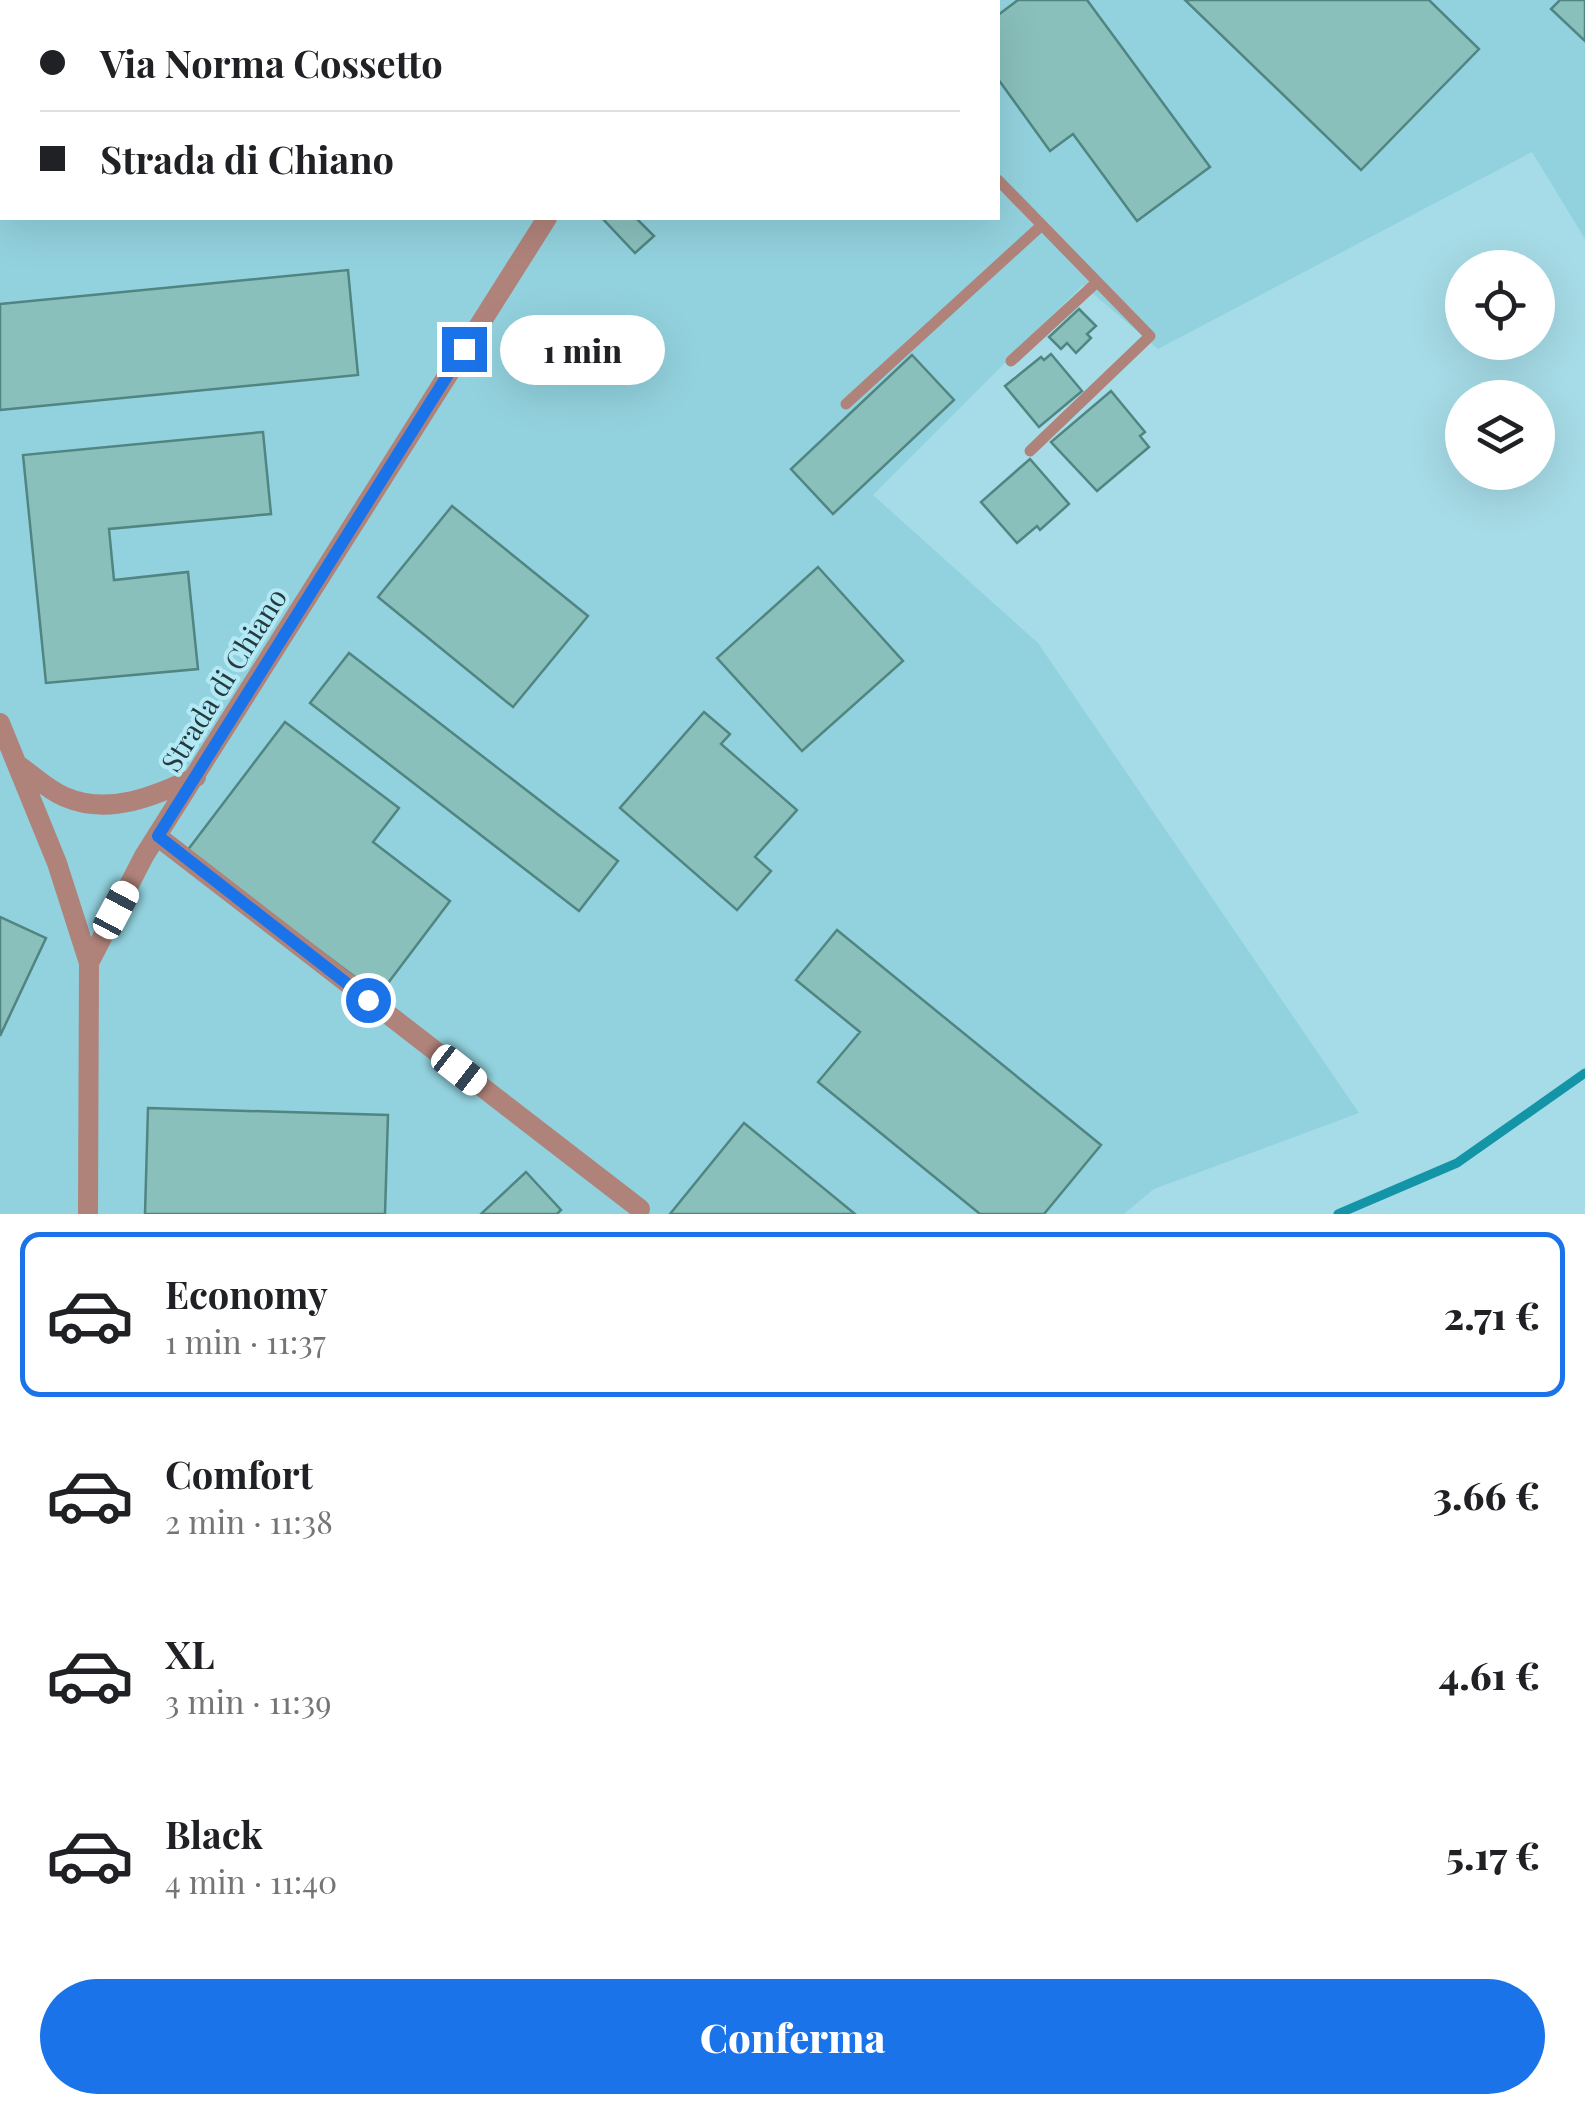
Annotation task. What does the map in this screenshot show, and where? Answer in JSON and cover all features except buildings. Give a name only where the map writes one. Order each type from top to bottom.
[{"type":"street","name":"Strada di Chiano","points":[[88,1214],[89,963],[158,836],[546,220]]},
{"type":"street","points":[[0,723],[57,862],[89,963]]},
{"type":"street","points":[[16,764],[64,796],[109,807],[168,790],[196,777]]},
{"type":"street","points":[[158,836],[640,1209]]},
{"type":"lane","points":[[1000,182],[1150,336],[1030,451]]},
{"type":"lane","points":[[846,404],[1042,225]]},
{"type":"lane","points":[[1011,361],[1096,282]]},
{"type":"shaded area","points":[[1000,0],[1585,0],[1585,239],[1532,152],[1158,349],[1083,285],[873,495],[1038,643],[1359,1113],[1154,1189],[1124,1214],[0,1214],[0,220],[1000,220]]},
{"type":"waterway","points":[[1338,1214],[1457,1163],[1585,1073]]},
{"type":"route","points":[[368,1000],[158,836],[464,349]]}]
